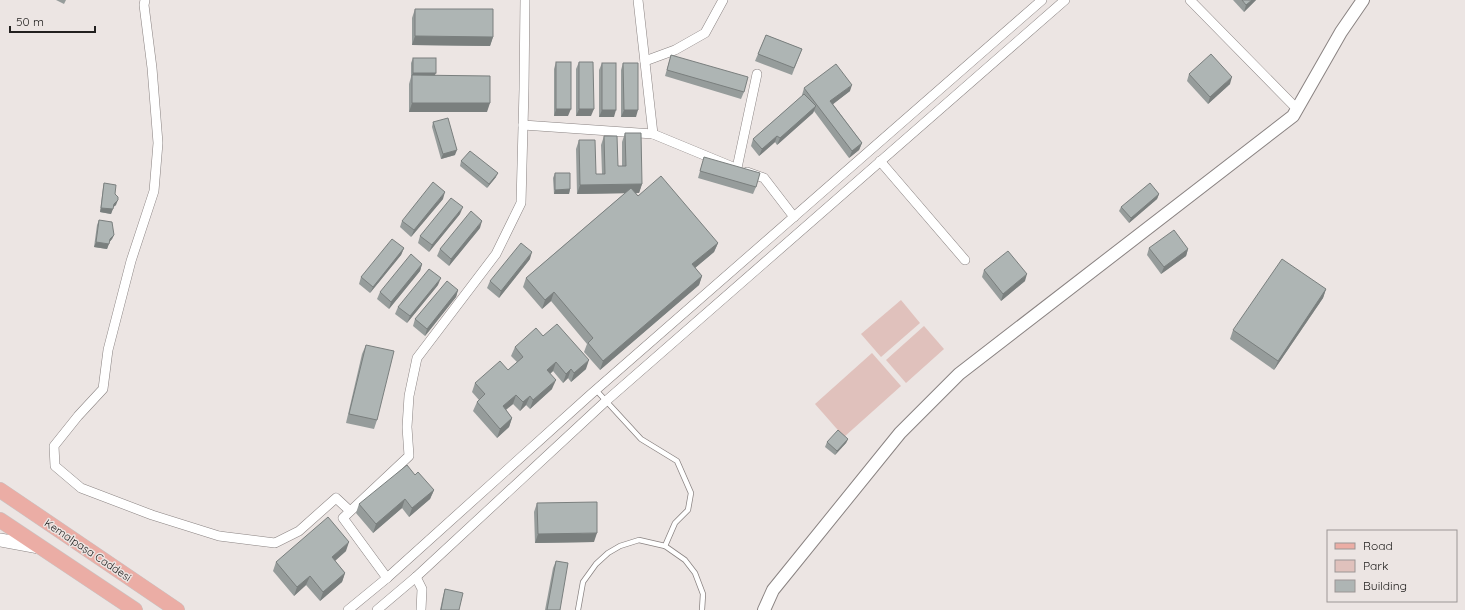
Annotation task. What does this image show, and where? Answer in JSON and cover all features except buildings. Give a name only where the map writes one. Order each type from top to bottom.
[{"type":"main road","name":"Kemalpaşa Caddesi","points":[[0,490],[177,610]]},
{"type":"main road","points":[[0,520],[135,610]]},
{"type":"main road","points":[[0,540],[39,547]]},
{"type":"street","points":[[146,0],[144,5],[152,68],[158,144],[154,191],[131,261],[108,350],[103,389],[78,416],[54,446],[55,466],[81,488],[152,515],[220,536],[275,543],[299,531],[336,498],[350,511]]},
{"type":"street","points":[[387,578],[343,518],[409,456],[407,427],[408,396],[418,358],[496,254],[521,203],[525,0]]},
{"type":"street","points":[[638,0],[653,134]]},
{"type":"street","points":[[645,60],[675,50],[705,33],[723,0]]},
{"type":"street","points":[[348,610],[387,578],[596,390],[1042,0]]},
{"type":"street","points":[[377,610],[416,577],[606,401],[1065,0]]},
{"type":"street","points":[[1190,0],[1297,109]]},
{"type":"street","points":[[764,610],[773,590],[900,433],[959,374],[1293,116],[1341,32],[1363,0]]},
{"type":"street","points":[[737,168],[757,74]]},
{"type":"street","points":[[523,125],[653,134],[764,178],[794,217]]},
{"type":"street","points":[[880,161],[965,260]]},
{"type":"street","points":[[416,577],[422,589],[421,610]]},
{"type":"lane","points":[[596,390],[641,439],[677,461],[691,493],[688,510],[674,523],[665,546]]},
{"type":"lane","points":[[578,610],[583,582],[596,564],[608,553],[620,546],[639,540],[665,546],[685,560],[695,573],[703,594],[702,610]]},
{"type":"green space","points":[[901,300],[920,323],[881,357],[861,334]]},
{"type":"green space","points":[[924,326],[944,349],[906,383],[886,360]]},
{"type":"green space","points":[[872,353],[901,386],[844,437],[815,404]]}]
